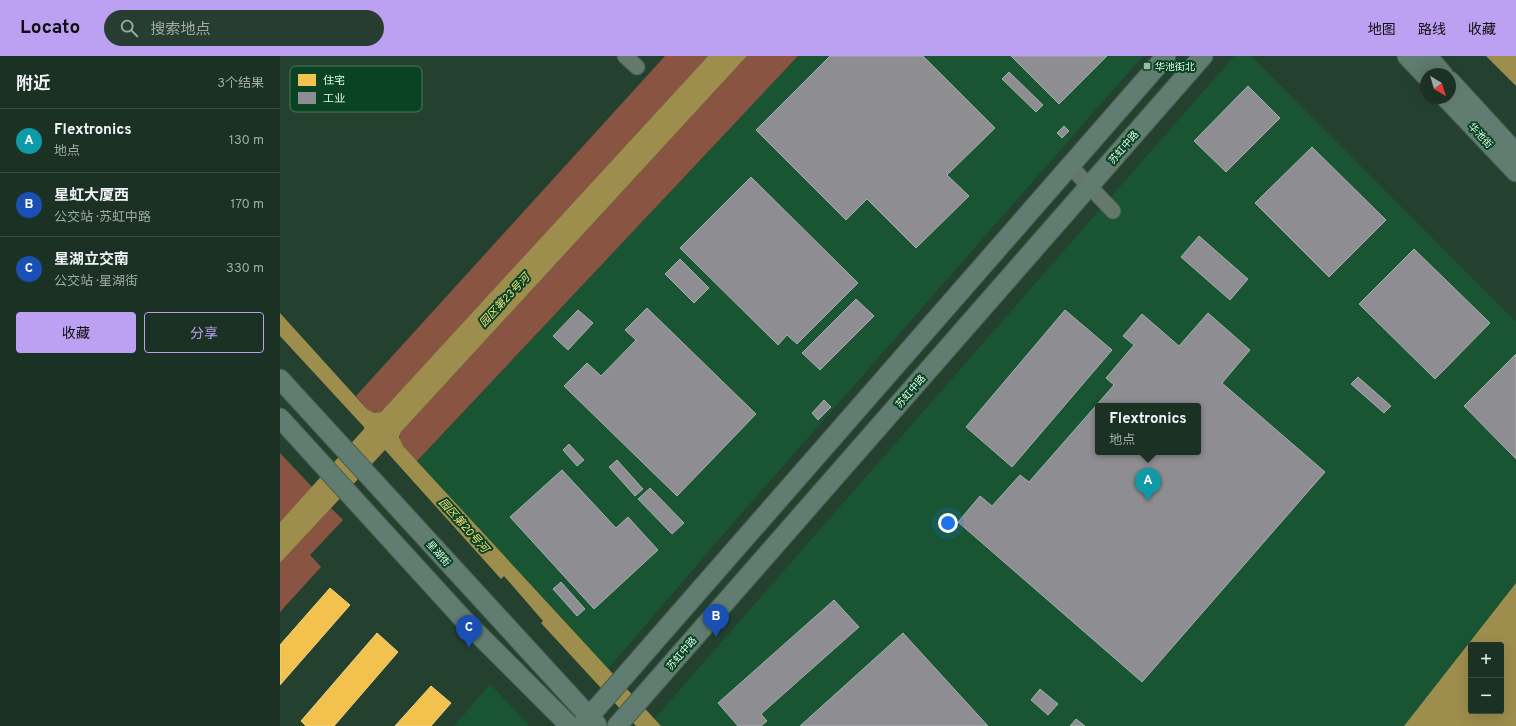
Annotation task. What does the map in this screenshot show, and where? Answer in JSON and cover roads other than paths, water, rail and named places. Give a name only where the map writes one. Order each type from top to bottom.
[{"type":"main road","points":[[589,723],[606,697],[1166,56]]},
{"type":"main road","name":"苏虹中路","points":[[621,722],[1203,56]]},
{"type":"main road","points":[[1407,56],[1420,70]]},
{"type":"main road","points":[[1426,56],[1437,68]]},
{"type":"main road","name":"华池街","points":[[1456,88],[1516,153]]},
{"type":"main road","name":"华池街","points":[[1452,104],[1516,172]]},
{"type":"main road","name":"星湖街","points":[[280,379],[345,449],[589,723]]},
{"type":"main road","points":[[280,418],[464,620],[570,726]]},
{"type":"street","points":[[625,56],[637,67]]},
{"type":"street","points":[[1070,166],[1113,212]]},
{"type":"water","points":[[708,56],[747,56],[401,432],[399,437],[403,446],[661,726],[636,726],[541,623],[543,621],[504,576],[501,579],[385,450],[280,563],[280,522],[364,429],[364,427],[280,336],[280,313],[367,409],[374,413],[381,412]]},
{"type":"water","points":[[1486,56],[1516,56],[1516,86]]},
{"type":"water","points":[[1516,583],[1516,726],[1404,726],[1468,644],[1468,714],[1504,714],[1504,642],[1470,642]]},
{"type":"place","name":"华池街北","points":[[1147,66]]},
{"type":"place","name":"Flextronics","points":[[1148,501]]},
{"type":"place","name":"星虹大厦西","points":[[716,637]]},
{"type":"place","name":"星湖立交南","points":[[469,648]]},
{"type":"water label","name":"园区第23号河","points":[[504,300]]},
{"type":"water label","name":"园区第20号河","points":[[464,525]]}]
